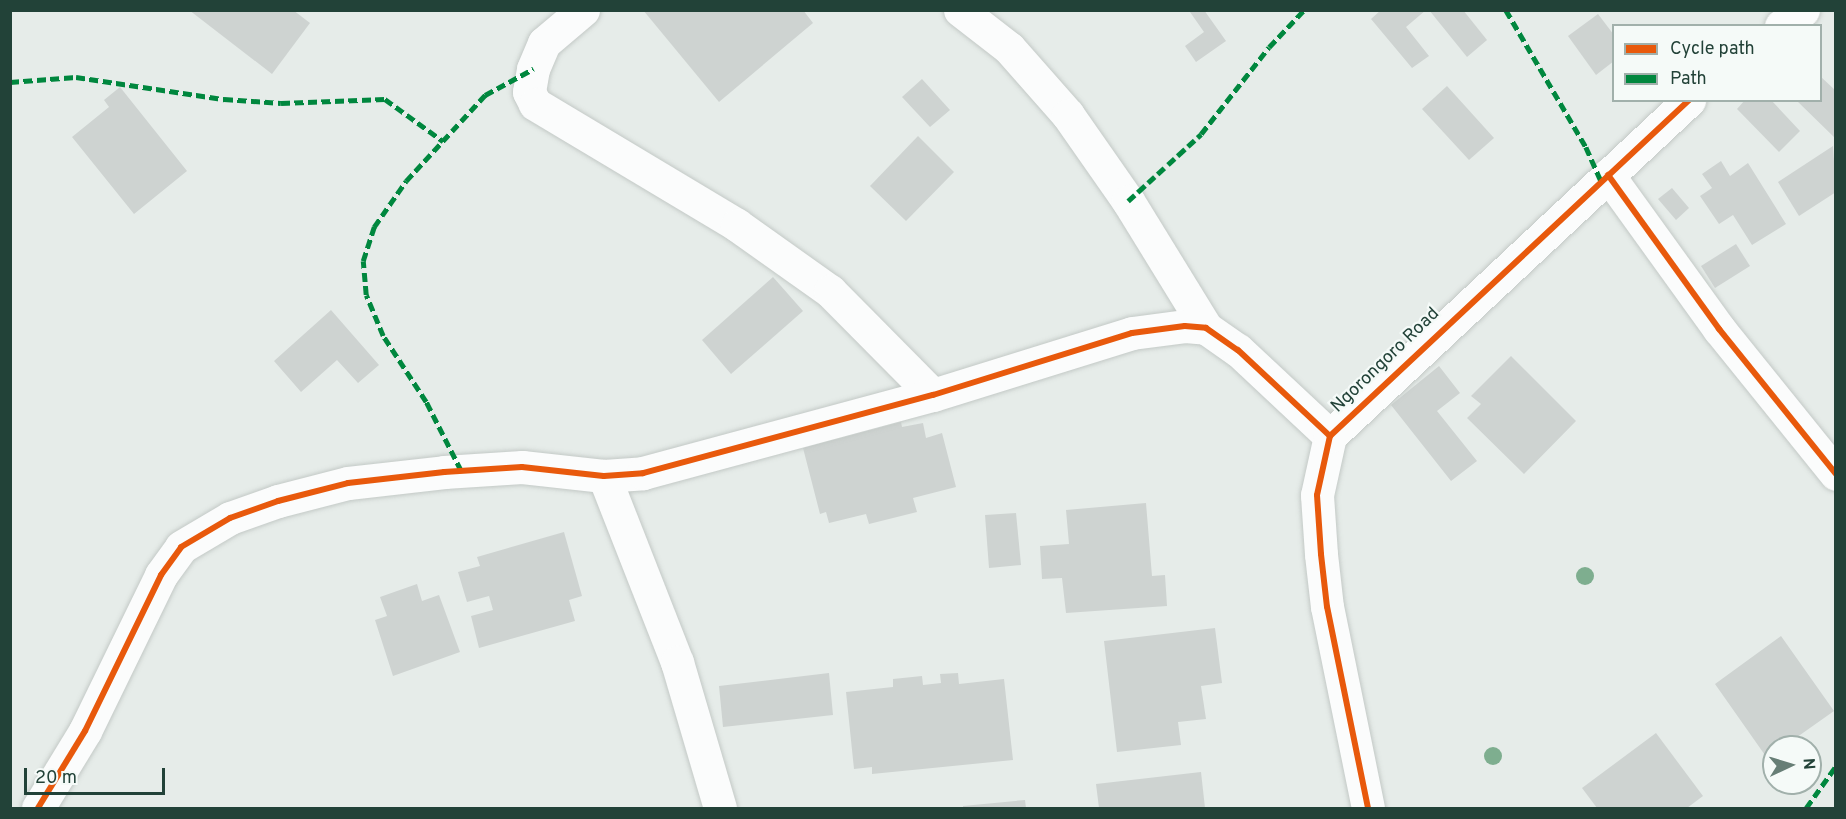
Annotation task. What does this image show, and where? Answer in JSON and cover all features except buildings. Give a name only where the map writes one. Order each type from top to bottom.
[{"type":"street","points":[[583,10],[544,43],[533,69],[529,92],[535,104],[737,225],[831,291],[933,394]]},
{"type":"street","points":[[960,10],[1010,48],[1068,116],[1128,201],[1206,328],[1238,350],[1330,436]]},
{"type":"street","points":[[1783,24],[1803,10]]},
{"type":"street","name":"Ngorongoro Road","points":[[1368,808],[1327,608],[1321,554],[1317,495],[1330,436],[1687,102]]},
{"type":"street","points":[[1608,176],[1719,328],[1836,474]]},
{"type":"street","points":[[38,808],[85,731],[161,575],[181,547],[230,518],[348,483],[390,478],[522,467],[604,476],[643,473],[933,394],[1132,333],[1185,326],[1206,328]]},
{"type":"street","points":[[604,476],[677,662],[720,808]]},
{"type":"marked path","points":[[1128,201],[1201,134],[1269,47],[1304,10]]},
{"type":"marked path","points":[[1506,10],[1586,147],[1601,181]]},
{"type":"marked path","points":[[461,471],[426,402],[383,336],[366,295],[363,261],[374,227],[406,181],[485,95],[533,69]]},
{"type":"marked path","points":[[10,82],[76,77],[224,99],[281,103],[385,99],[443,141]]},
{"type":"marked path","points":[[1806,808],[1836,766]]},
{"type":"cycle path","points":[[1368,808],[1327,607],[1321,554],[1317,495],[1330,436],[1687,102]]},
{"type":"cycle path","points":[[1608,175],[1719,329],[1836,474]]},
{"type":"cycle path","points":[[38,808],[85,731],[161,575],[181,547],[230,518],[278,501],[348,483],[444,472],[522,467],[604,476],[643,473],[933,395],[1132,333],[1185,326],[1206,328],[1238,350],[1330,436]]}]
